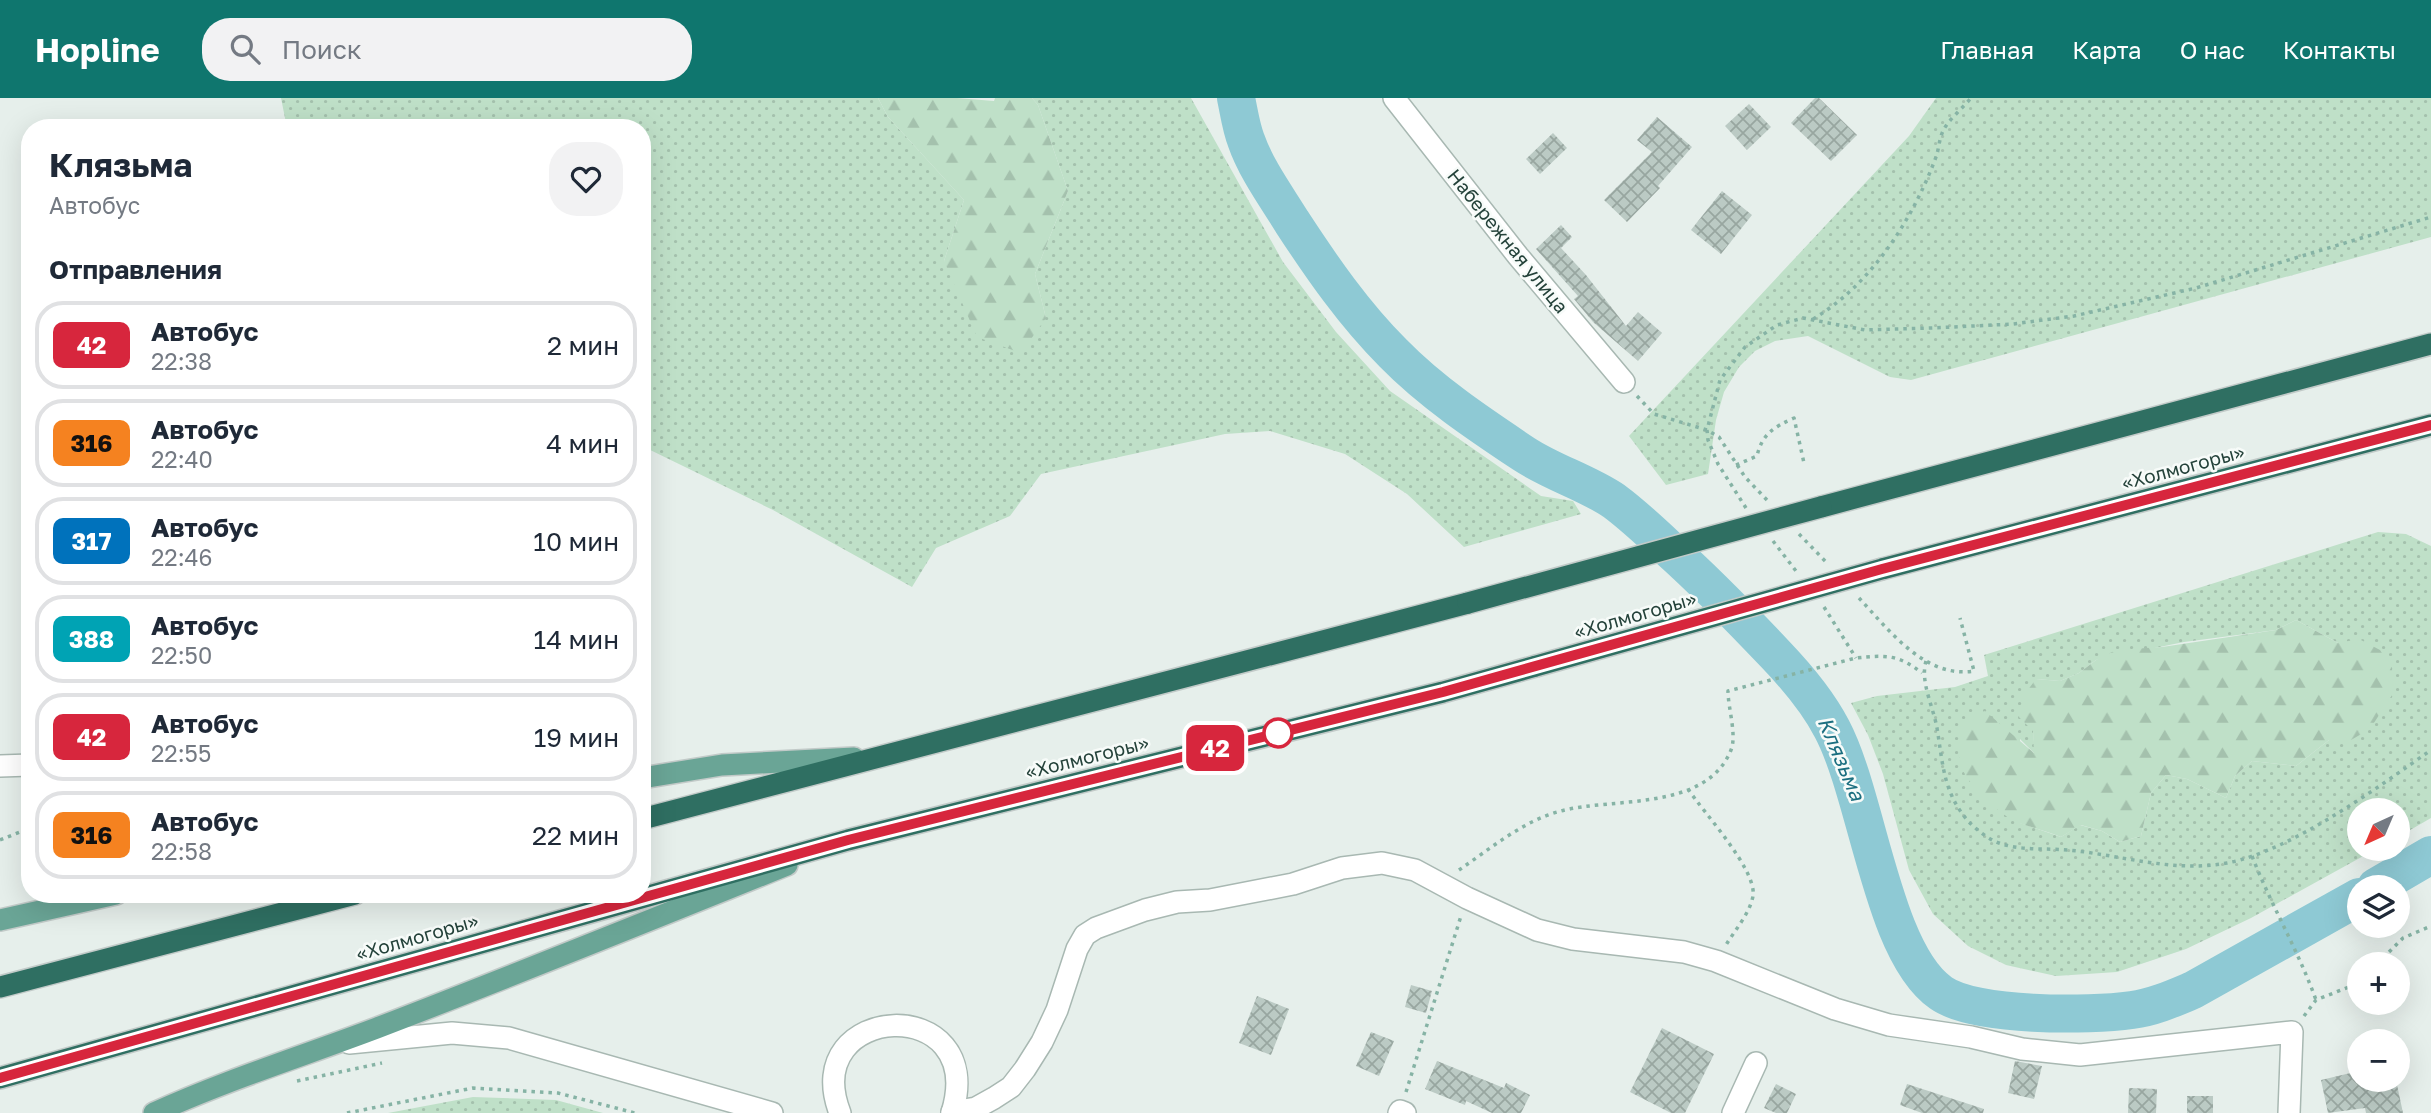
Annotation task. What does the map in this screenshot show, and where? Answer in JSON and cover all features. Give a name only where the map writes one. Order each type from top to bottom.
[{"type":"highway","points":[[651,817],[1468,603],[2431,344]]},
{"type":"highway","name":"«Холмогоры»","points":[[651,895],[848,840],[1443,692],[1882,569],[2431,425]]},
{"type":"highway","points":[[0,987],[321,903]]},
{"type":"highway","name":"«Холмогоры»","points":[[0,1078],[624,903]]},
{"type":"main road","points":[[651,777],[722,765],[881,757]]},
{"type":"main road","points":[[154,1113],[191,1096],[565,956],[848,840]]},
{"type":"main road","points":[[0,920],[76,903]]},
{"type":"street","name":"Набережная улица","points":[[1394,98],[1518,256],[1624,382]]},
{"type":"street","points":[[0,766],[21,765]]},
{"type":"street","points":[[841,1113],[835,1098],[835,1070],[846,1048],[864,1032],[882,1025],[907,1025],[930,1034],[951,1058],[957,1079],[952,1113],[976,1108],[1011,1087],[1025,1069],[1057,1010],[1077,949],[1085,936],[1096,928],[1145,910],[1177,902],[1210,900],[1293,884],[1342,868],[1382,863],[1415,870],[1467,898],[1537,930],[1573,939],[1684,952],[1716,961],[1835,1009],[1889,1025],[1971,1037],[2022,1049],[2080,1055],[2292,1032],[2289,1113]]},
{"type":"street","points":[[333,1045],[452,1033],[509,1038],[772,1113]]},
{"type":"street","points":[[1733,1113],[1756,1063]]},
{"type":"path","points":[[1812,320],[1846,297],[1882,255],[1905,221],[1925,182],[1936,159],[1943,130],[1971,98]]},
{"type":"path","points":[[1747,509],[1718,464],[1708,440],[1707,429],[1720,380],[1745,347],[1777,325],[1793,320],[1812,320],[1865,330],[1999,324],[2074,316],[2196,288],[2431,218]]},
{"type":"path","points":[[1624,382],[1654,414],[1707,429]]},
{"type":"path","points":[[1736,465],[1757,456],[1762,440],[1769,431],[1794,418],[1804,463]]},
{"type":"path","points":[[1772,540],[1797,571]]},
{"type":"path","points":[[1821,602],[1856,658]]},
{"type":"path","points":[[1960,618],[1974,671]]},
{"type":"path","points":[[1439,883],[1492,846],[1560,811],[1663,797],[1688,789],[1706,779],[1731,750],[1734,732],[1728,711],[1728,691],[1856,658],[1894,656],[1922,674]]},
{"type":"path","points":[[1926,661],[1922,674],[1936,723],[1945,782],[1969,821],[1991,839],[2014,847],[2068,850],[2159,864],[2226,863],[2252,856],[2299,835],[2431,750]]},
{"type":"path","points":[[1688,789],[1745,866],[1752,883],[1753,897],[1747,912],[1716,961]]},
{"type":"path","points":[[0,840],[21,832]]},
{"type":"path","points":[[2252,856],[2265,890],[2306,971],[2316,999],[2347,987]]},
{"type":"path","points":[[1401,1112],[1467,898]]},
{"type":"path","points":[[2389,952],[2403,938],[2431,926]]},
{"type":"path","points":[[285,1084],[387,1062]]},
{"type":"path","points":[[347,1113],[473,1088],[558,1093],[635,1113]]},
{"type":"green space","points":[[281,98],[878,98],[888,117],[964,200],[944,261],[1046,318],[1035,274],[1068,191],[1038,105],[1032,98],[1191,98],[1283,262],[1336,332],[1390,391],[1541,496],[1573,501],[1581,514],[1464,547],[1407,494],[1345,454],[1270,431],[1225,434],[1041,474],[1010,516],[936,548],[912,587],[773,510],[651,450],[651,119],[285,119]]},
{"type":"green space","points":[[878,98],[994,101],[995,98],[1032,98],[1038,105],[1068,191],[1035,274],[1046,318],[1021,353],[977,337],[944,261],[964,200],[888,117]]},
{"type":"green space","points":[[1936,98],[2431,98],[2431,237],[1911,380],[1890,377],[1808,336],[1775,341],[1755,351],[1739,367],[1724,392],[1716,420],[1708,474],[1666,485],[1629,436],[1909,136]]},
{"type":"green space","points":[[2378,532],[2406,534],[2431,546],[2431,818],[2410,830],[2410,798],[2347,798],[2347,861],[2354,861],[2251,918],[2186,949],[2117,972],[2056,976],[2006,965],[1968,946],[1933,914],[1909,870],[1883,774],[1868,735],[1851,703],[1877,696],[1955,687],[1988,676],[1984,655]],"holes":[[[2296,620],[2338,643],[2351,740],[2329,740],[2296,766],[2252,761],[2235,776],[2226,798],[2187,779],[2166,775],[2151,793],[2141,836],[2120,842],[2102,831],[2080,825],[2061,837],[2020,823],[2020,739],[2035,754],[2033,731],[2036,679],[2060,681],[2079,673],[2096,660],[2184,642],[2276,630]]]},
{"type":"green space","points":[[2296,620],[2338,643],[2359,639],[2380,650],[2392,669],[2394,692],[2370,729],[2351,740],[2329,740],[2296,766],[2252,761],[2235,776],[2226,798],[2187,779],[2166,775],[2151,793],[2141,836],[2120,842],[2102,831],[2081,825],[2061,837],[2019,823],[2005,815],[1975,788],[1963,770],[1959,743],[1965,719],[1985,711],[2034,753],[2033,731],[2019,717],[2024,695],[2036,679],[2060,681],[2079,673],[2116,650],[2162,647],[2276,630]]},
{"type":"green space","points":[[473,1097],[556,1100],[603,1113],[388,1113]]},
{"type":"building","points":[[1815,98],[1819,98],[1857,135],[1831,161],[1791,123]]},
{"type":"building","points":[[1749,104],[1771,127],[1747,150],[1725,126]]},
{"type":"building","points":[[1657,117],[1692,147],[1658,186],[1660,188],[1627,222],[1604,200],[1652,152],[1637,140]]},
{"type":"building","points":[[1553,133],[1567,148],[1540,174],[1526,159]]},
{"type":"building","points":[[1722,191],[1752,215],[1721,254],[1691,230]]},
{"type":"building","points":[[1561,225],[1572,237],[1561,248],[1626,326],[1638,312],[1662,333],[1638,361],[1593,322],[1574,299],[1578,296],[1536,249]]},
{"type":"building","points":[[1411,985],[1432,991],[1426,1013],[1405,1007]]},
{"type":"building","points":[[1257,996],[1289,1009],[1271,1055],[1239,1043]]},
{"type":"building","points":[[1662,1028],[1714,1054],[1685,1113],[1671,1113],[1630,1092]]},
{"type":"building","points":[[1371,1032],[1394,1041],[1379,1076],[1356,1066]]},
{"type":"building","points":[[1437,1061],[1504,1088],[1506,1083],[1530,1095],[1521,1113],[1492,1113],[1466,1101],[1465,1105],[1425,1089]]},
{"type":"building","points":[[2015,1061],[2042,1066],[2034,1099],[2008,1093]]},
{"type":"building","points":[[2347,1074],[2347,1092],[2399,1092],[2403,1113],[2366,1113],[2365,1108],[2328,1113],[2321,1080]]},
{"type":"building","points":[[1776,1084],[1796,1094],[1787,1113],[1776,1113],[1764,1108]]},
{"type":"building","points":[[1907,1084],[1984,1109],[1983,1113],[1922,1113],[1900,1105]]},
{"type":"building","points":[[2129,1088],[2157,1089],[2156,1113],[2128,1113]]},
{"type":"building","points":[[2187,1096],[2213,1096],[2213,1113],[2187,1113]]},
{"type":"waterway","name":"Клязьма","points":[[1236,98],[1246,140],[1267,182],[1339,290],[1393,353],[1439,394],[1507,443],[1535,461],[1603,494],[1628,512],[1723,600],[1807,690],[1832,729],[1845,758],[1890,909],[1904,944],[1921,973],[1941,993],[1957,1001],[2005,1011],[2062,1014],[2140,1009],[2193,990],[2347,904]]},
{"type":"waterway","name":"Клязьма","points":[[2397,875],[2431,855]]},
{"type":"bus line","name":"42","points":[[651,895],[848,840],[1443,692],[1882,569],[2431,425]]},
{"type":"bus line","name":"42","points":[[0,1078],[624,903]]}]
